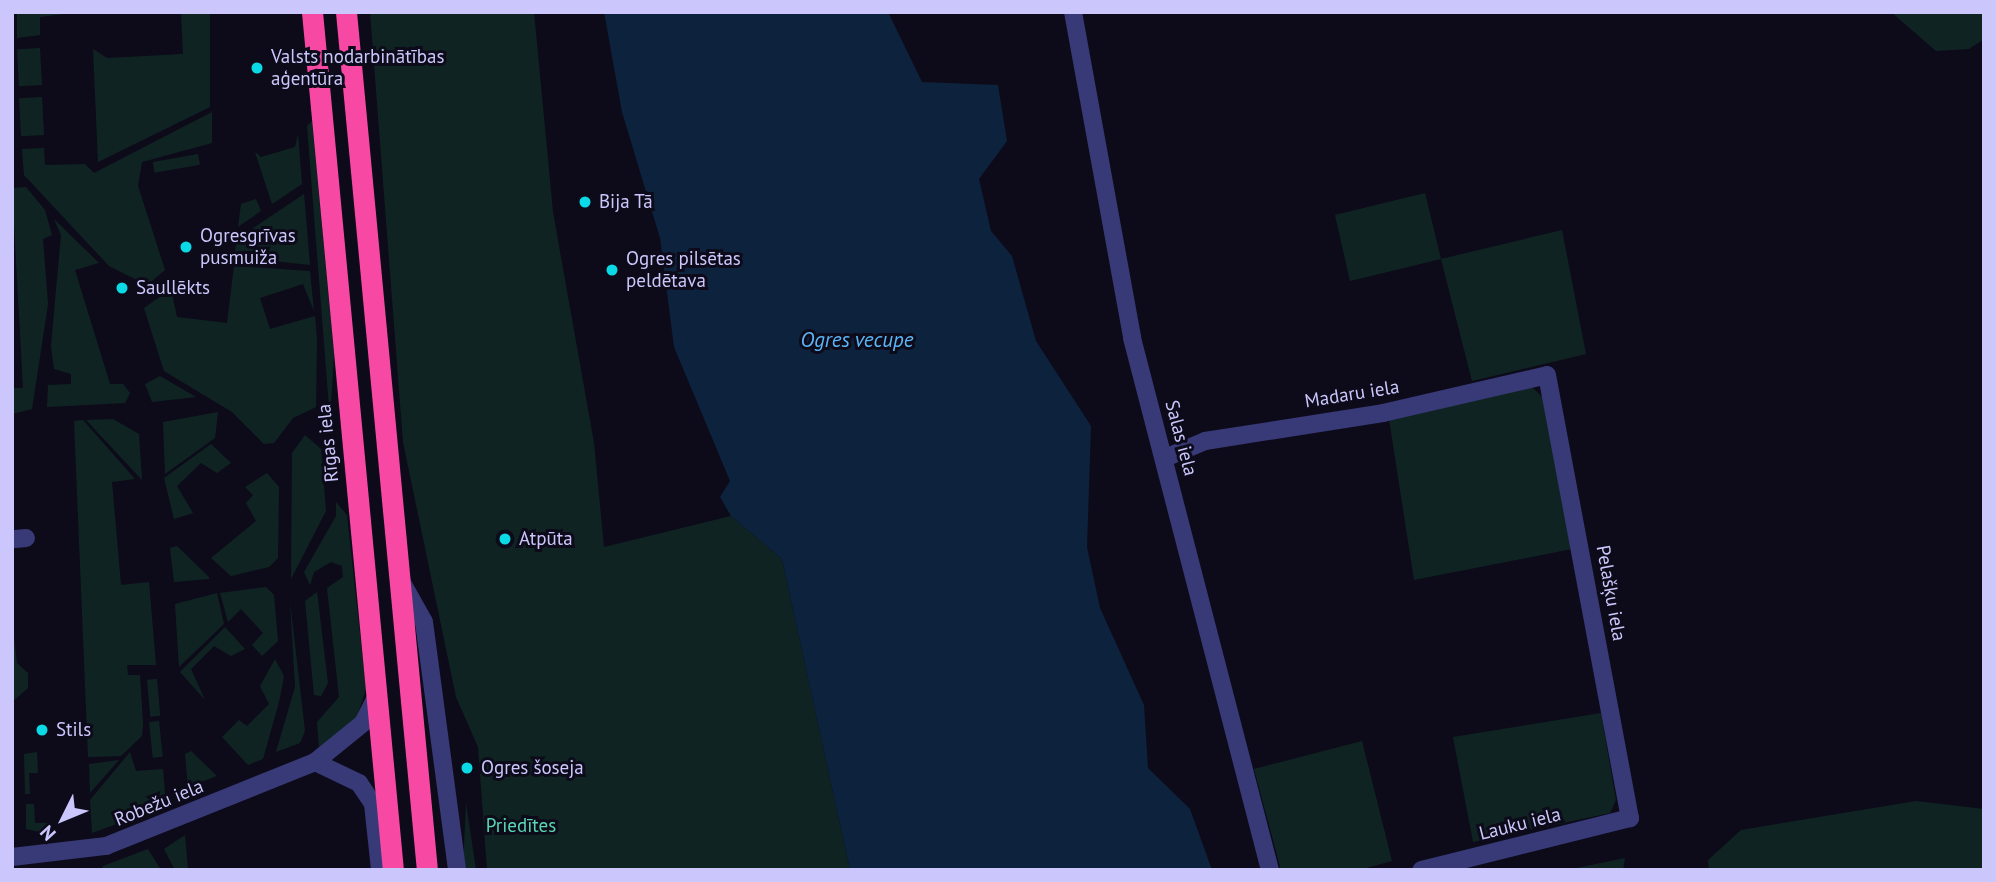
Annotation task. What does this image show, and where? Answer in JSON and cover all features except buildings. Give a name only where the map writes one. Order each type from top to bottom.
[{"type":"highway","name":"Rīgas iela","points":[[312,12],[393,870]]},
{"type":"highway","points":[[346,12],[427,870]]},
{"type":"street","name":"Salas iela","points":[[1073,12],[1132,338],[1270,870]]},
{"type":"street","name":"Madaru iela","points":[[1165,458],[1205,442],[1383,414],[1547,376]]},
{"type":"street","name":"Pelašķu iela","points":[[1547,376],[1630,818]]},
{"type":"street","points":[[399,577],[424,622],[457,870]]},
{"type":"street","name":"Robežu iela","points":[[12,857],[116,843],[315,762],[363,723],[377,695]]},
{"type":"street","points":[[315,762],[359,783],[373,804],[380,870]]},
{"type":"street","name":"Lauku iela","points":[[1421,870],[1630,818]]},
{"type":"green space","points":[[17,12],[80,12],[40,17],[40,35],[17,38]]},
{"type":"green space","points":[[181,12],[210,12],[210,107],[98,162],[93,49],[107,58],[183,54]]},
{"type":"green space","name":"Priedītes","points":[[370,12],[534,12],[553,212],[594,443],[604,547],[731,516],[782,559],[850,870],[487,870],[478,747],[456,697],[403,442]]},
{"type":"green space","points":[[1891,12],[1984,12],[1984,39],[1969,49],[1936,51]]},
{"type":"green space","points":[[40,48],[42,85],[19,86],[17,49]]},
{"type":"green space","points":[[42,97],[44,135],[21,136],[19,98]]},
{"type":"green space","points":[[212,112],[212,143],[142,162],[138,186],[165,270],[147,285],[109,266],[24,175],[22,149],[44,148],[45,165],[85,164],[94,173]]},
{"type":"green space","points":[[312,121],[334,354],[330,420],[307,126]]},
{"type":"green space","points":[[298,134],[302,184],[272,204],[255,152],[261,157],[295,147]]},
{"type":"green space","points":[[198,154],[200,165],[155,173],[153,162]]},
{"type":"green space","points":[[26,187],[45,210],[52,235],[43,239],[48,304],[32,409],[12,414],[12,388],[23,388],[12,188]]},
{"type":"green space","points":[[1425,193],[1441,259],[1350,281],[1335,215]]},
{"type":"green space","points":[[304,194],[310,265],[234,257],[237,239]]},
{"type":"green space","points":[[256,199],[261,211],[238,227],[241,204]]},
{"type":"green space","points":[[54,219],[99,263],[75,270],[110,384],[123,384],[130,393],[125,403],[47,407],[48,385],[71,384],[71,374],[54,369],[51,346],[61,235]]},
{"type":"green space","points":[[1562,230],[1586,354],[1472,381],[1441,259]]},
{"type":"green space","points":[[234,266],[310,271],[314,311],[303,284],[260,298],[270,329],[315,316],[316,407],[293,418],[274,443],[264,444],[232,412],[164,371],[144,308],[171,289],[177,317],[227,323]]},
{"type":"green space","points":[[160,376],[196,397],[152,402],[145,384]]},
{"type":"green space","points":[[1532,387],[1549,404],[1572,549],[1414,580],[1389,419]]},
{"type":"green space","points":[[218,412],[215,438],[165,474],[163,422]]},
{"type":"green space","points":[[113,419],[139,434],[142,480],[86,420]]},
{"type":"green space","points":[[83,420],[135,479],[112,482],[121,585],[149,582],[156,665],[127,665],[128,675],[140,675],[143,724],[142,736],[121,756],[88,757],[74,421]]},
{"type":"green space","points":[[305,435],[321,449],[326,511],[291,579],[292,453]]},
{"type":"green space","points":[[211,444],[231,463],[217,473],[201,463],[177,486],[193,513],[174,519],[164,478]]},
{"type":"green space","points":[[267,473],[279,487],[278,558],[269,567],[231,576],[211,558],[256,521],[246,503],[253,495],[245,487]]},
{"type":"green space","points":[[336,502],[347,515],[366,689],[354,725],[319,747],[317,722],[339,697],[327,588],[343,577],[342,566],[331,562],[314,572],[310,585],[304,572],[336,516]]},
{"type":"green space","points":[[177,546],[209,579],[174,582],[170,548]]},
{"type":"green space","points":[[266,587],[274,595],[278,641],[262,656],[252,645],[263,633],[241,609],[228,622],[220,593]]},
{"type":"green space","points":[[317,592],[328,683],[321,696],[314,695],[305,601]]},
{"type":"green space","points":[[217,593],[224,624],[179,667],[175,604]]},
{"type":"green space","points":[[290,601],[305,731],[300,743],[276,752],[295,687]]},
{"type":"green space","points":[[12,619],[17,663],[28,673],[28,688],[12,702]]},
{"type":"green space","points":[[225,627],[245,649],[231,656],[214,646],[191,669],[205,700],[180,672]]},
{"type":"green space","points":[[275,659],[284,676],[279,702],[263,759],[248,765],[222,737],[239,720],[247,726],[269,704],[260,686]]},
{"type":"green space","points":[[157,679],[160,716],[150,717],[147,680]]},
{"type":"green space","points":[[1601,713],[1616,800],[1610,813],[1473,842],[1453,737]]},
{"type":"green space","points":[[159,721],[163,757],[153,758],[149,722]]},
{"type":"green space","points":[[1362,741],[1392,861],[1359,870],[1281,870],[1254,769]]},
{"type":"green space","points":[[191,751],[217,776],[188,787],[185,754]]},
{"type":"green space","points":[[37,752],[38,773],[29,773],[30,794],[25,794],[24,754]]},
{"type":"green space","points":[[130,752],[136,771],[163,769],[166,806],[92,833],[90,800]]},
{"type":"green space","points":[[119,760],[90,793],[89,764]]},
{"type":"green space","points":[[1916,801],[1984,809],[1984,870],[1709,870],[1708,860],[1741,830]]},
{"type":"green space","points":[[466,803],[476,870],[463,868]]},
{"type":"green space","points":[[26,804],[34,804],[35,823],[52,823],[45,833],[26,829]]},
{"type":"green space","points":[[185,835],[188,870],[175,870],[164,849]]},
{"type":"green space","points":[[148,849],[161,870],[102,870],[103,866]]},
{"type":"green space","points":[[1625,858],[1623,870],[1567,870]]},
{"type":"water","name":"Ogres vecupe","points":[[604,12],[888,12],[922,82],[998,85],[1007,141],[979,179],[991,231],[1012,256],[1036,341],[1091,426],[1087,547],[1100,608],[1144,705],[1148,768],[1190,809],[1212,870],[850,870],[782,559],[731,516],[720,497],[730,481],[674,347],[660,238],[622,112]]},
{"type":"place","name":"Valsts nodarbinātības aģentūra","points":[[257,68]]},
{"type":"place","name":"Bija Tā","points":[[585,202]]},
{"type":"place","name":"Ogresgrīvas pusmuiža","points":[[186,247]]},
{"type":"place","name":"Ogres pilsētas peldētava","points":[[612,270]]},
{"type":"place","name":"Saullēkts","points":[[122,288]]},
{"type":"place","name":"Atpūta","points":[[505,539]]},
{"type":"place","name":"Stils","points":[[42,730]]},
{"type":"place","name":"Ogres šoseja","points":[[467,768]]}]
